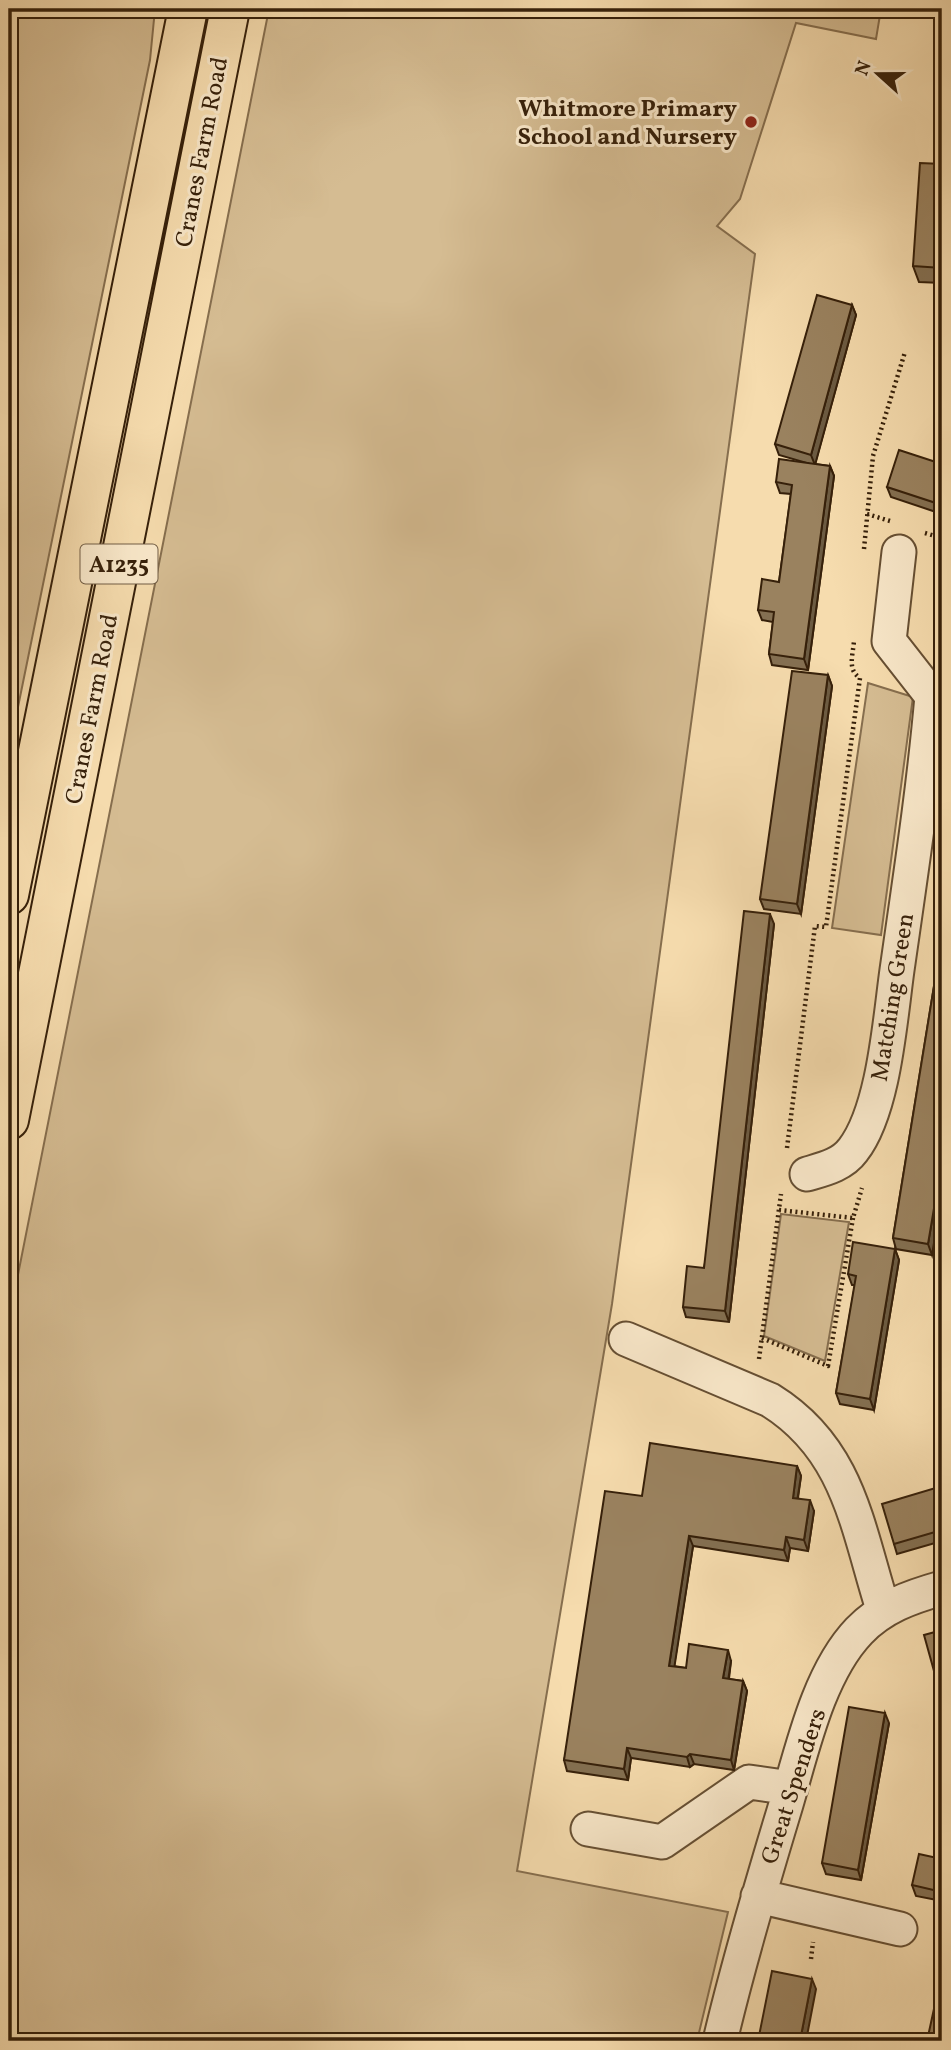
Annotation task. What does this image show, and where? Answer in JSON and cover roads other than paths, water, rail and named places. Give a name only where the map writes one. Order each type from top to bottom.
[{"type":"main road","name":"Cranes Farm Road","points":[[9,895],[188,9]]},
{"type":"main road","name":"Cranes Farm Road","points":[[9,1120],[230,9]]},
{"type":"street","name":"Matching Green","points":[[792,1171],[834,1166],[853,1150],[867,1125],[884,1059],[933,789],[932,696],[889,641],[899,552]]},
{"type":"street","points":[[626,1339],[770,1400],[791,1413],[806,1427],[835,1465],[844,1485],[883,1609]]},
{"type":"street","name":"Great Spenders","points":[[720,2041],[734,1977],[814,1714],[843,1651],[858,1632],[883,1609],[942,1588]]},
{"type":"street","points":[[589,1829],[662,1842],[749,1782],[791,1788]]},
{"type":"street","points":[[758,1896],[900,1930]]},
{"type":"place","name":"Whitmore Primary School and Nursery","points":[[751,122]]}]
